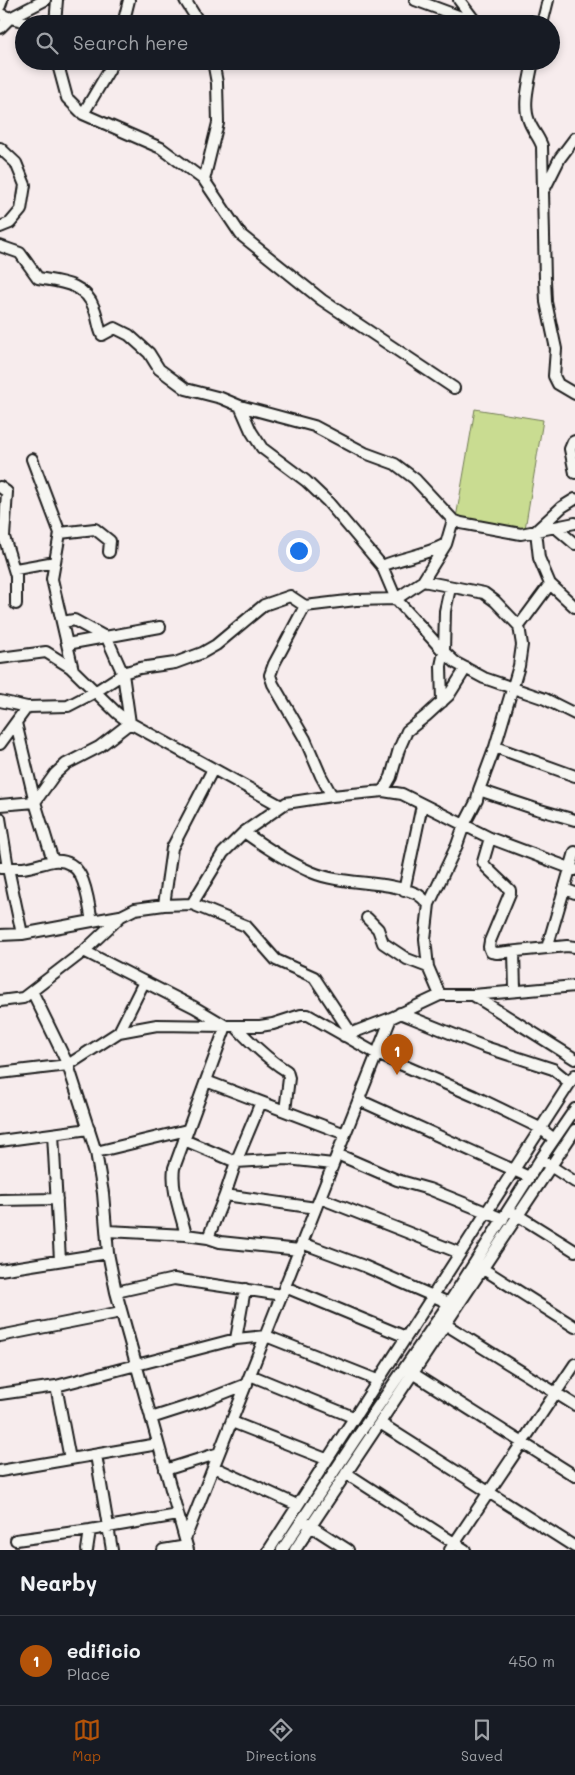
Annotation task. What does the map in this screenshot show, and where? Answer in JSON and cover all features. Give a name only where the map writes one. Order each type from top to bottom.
[{"type":"street","points":[[0,6],[2,0]]},
{"type":"street","points":[[0,28],[5,16],[45,0]]},
{"type":"street","points":[[56,15],[57,0]]},
{"type":"street","points":[[125,15],[129,0]]},
{"type":"street","points":[[185,0],[194,15]]},
{"type":"street","points":[[415,0],[455,15]]},
{"type":"street","points":[[459,0],[470,15]]},
{"type":"street","points":[[544,15],[548,0]]},
{"type":"street","points":[[59,70],[67,98],[83,114],[161,148],[204,180],[241,235],[322,300],[454,388]]},
{"type":"street","points":[[83,114],[109,70]]},
{"type":"street","points":[[204,180],[218,123],[217,83],[215,70]]},
{"type":"street","points":[[531,70],[527,96],[527,114],[529,123],[540,139],[542,146],[546,302],[556,349],[554,376],[558,384],[575,394]]},
{"type":"street","points":[[544,191],[560,158],[575,138]]},
{"type":"street","points":[[0,148],[16,162],[25,185],[21,210],[10,223],[0,227]]},
{"type":"street","points":[[0,246],[20,253],[38,278],[71,284],[82,290],[89,297],[94,308],[102,336],[115,328],[129,334],[149,353],[159,369],[178,384],[240,406],[314,426],[365,453],[395,464],[415,479],[453,520],[521,534],[575,523]]},
{"type":"street","points":[[240,406],[250,431],[262,448],[318,491],[382,566],[396,599],[444,652],[484,678],[545,699],[573,711]]},
{"type":"street","points":[[575,441],[572,442],[570,448],[575,473]]},
{"type":"street","points":[[32,459],[60,533],[52,580],[73,670]]},
{"type":"street","points":[[0,487],[6,492],[2,534],[4,551],[16,576]]},
{"type":"street","points":[[536,531],[562,507],[575,499]]},
{"type":"street","points":[[0,701],[27,707],[68,706],[123,674],[140,668],[175,663],[202,653],[216,645],[264,605],[290,596],[305,606],[356,600],[396,599],[423,581],[446,544],[453,520]]},
{"type":"street","points":[[555,527],[575,544]]},
{"type":"street","points":[[60,533],[95,529],[110,541],[109,552]]},
{"type":"street","points":[[536,531],[540,558],[550,584],[575,608]]},
{"type":"street","points":[[382,566],[429,552],[446,544]]},
{"type":"street","points":[[16,604],[16,569],[55,562]]},
{"type":"street","points":[[423,581],[450,588],[484,593],[495,601],[519,626],[522,645],[513,688],[477,800],[464,826],[458,845],[429,904],[425,939],[428,967],[440,995]]},
{"type":"street","points":[[519,626],[550,584]]},
{"type":"street","points":[[442,702],[441,666],[444,652],[445,611],[450,588]]},
{"type":"street","points":[[305,606],[270,675],[273,684],[305,739],[332,796]]},
{"type":"street","points":[[62,622],[74,620],[107,638],[123,674],[130,723]]},
{"type":"street","points":[[67,644],[160,627]]},
{"type":"street","points":[[0,658],[46,652],[73,670],[117,713],[130,723],[281,806]]},
{"type":"street","points":[[383,791],[391,778],[399,749],[407,731],[449,696],[466,668]]},
{"type":"street","points":[[0,744],[27,707]]},
{"type":"street","points":[[16,723],[35,802],[53,861]]},
{"type":"street","points":[[0,805],[35,802],[55,774],[66,764],[99,747],[130,723]]},
{"type":"street","points":[[495,747],[575,776]]},
{"type":"street","points":[[164,905],[172,848],[213,769]]},
{"type":"street","points":[[479,790],[575,820]]},
{"type":"street","points":[[192,904],[223,853],[244,832],[281,806],[291,801],[383,791],[402,794],[490,838],[573,869]]},
{"type":"street","points":[[404,891],[422,805]]},
{"type":"street","points":[[0,818],[4,868],[22,934]]},
{"type":"street","points":[[244,832],[268,850],[310,871],[353,882],[381,884],[417,894],[429,904]]},
{"type":"street","points":[[490,838],[483,862],[510,890],[489,947],[491,952],[575,947]]},
{"type":"street","points":[[547,948],[564,889],[573,869],[575,852]]},
{"type":"street","points":[[4,868],[25,868],[53,861],[70,863],[80,873],[85,884],[92,921]]},
{"type":"street","points":[[564,889],[575,893]]},
{"type":"street","points":[[0,1001],[23,998],[84,950],[121,916],[135,909],[192,904],[246,926],[276,960],[314,977],[348,1035]]},
{"type":"street","points":[[0,935],[22,934],[121,916]]},
{"type":"street","points":[[367,918],[378,930],[383,943],[407,958],[428,967]]},
{"type":"street","points":[[84,950],[230,1026],[287,1071],[289,1078],[285,1111]]},
{"type":"street","points":[[514,952],[516,990]]},
{"type":"street","points":[[119,1032],[144,982]]},
{"type":"street","points":[[348,1035],[440,995],[473,995],[575,986]]},
{"type":"street","points":[[32,991],[68,1065],[96,1152],[102,1181],[108,1253],[116,1292],[187,1545]]},
{"type":"street","points":[[473,995],[575,1058]]},
{"type":"street","points":[[0,1072],[68,1065],[119,1032],[157,1026],[250,1027],[308,1015],[348,1035],[377,1054],[474,1096],[540,1128],[554,1139]]},
{"type":"street","points":[[187,1545],[214,1467],[248,1379],[377,1054],[395,1015]]},
{"type":"street","points":[[268,1550],[572,1079],[553,1069],[395,1015]]},
{"type":"street","points":[[186,1235],[173,1177],[174,1168],[206,1082],[230,1026]]},
{"type":"street","points":[[206,1082],[345,1134]]},
{"type":"street","points":[[359,1100],[530,1178]]},
{"type":"street","points":[[208,1238],[236,1162],[261,1102]]},
{"type":"street","points":[[282,1550],[307,1523],[346,1473],[380,1423],[409,1371],[510,1215],[540,1160],[575,1110]]},
{"type":"street","points":[[0,1141],[89,1130]]},
{"type":"street","points":[[441,1322],[449,1303],[478,1266],[510,1215],[551,1166],[575,1130]]},
{"type":"street","points":[[53,1134],[60,1260]]},
{"type":"street","points":[[96,1152],[186,1135],[236,1162],[335,1159],[429,1189],[486,1212],[510,1215],[575,1251]]},
{"type":"street","points":[[540,1160],[575,1182]]},
{"type":"street","points":[[225,1195],[318,1203],[460,1253]]},
{"type":"street","points":[[0,1200],[57,1199]]},
{"type":"street","points":[[107,1231],[186,1235],[220,1242],[301,1247],[364,1266],[433,1294],[449,1303]]},
{"type":"street","points":[[0,1270],[108,1253]]},
{"type":"street","points":[[478,1266],[575,1327]]},
{"type":"street","points":[[116,1292],[174,1279],[245,1289],[283,1291],[406,1337]]},
{"type":"street","points":[[236,1339],[245,1289]]},
{"type":"street","points":[[0,1336],[121,1312]]},
{"type":"street","points":[[441,1322],[575,1405]]},
{"type":"street","points":[[0,1394],[56,1386],[236,1339],[266,1336],[377,1380]]},
{"type":"street","points":[[453,1547],[575,1364]]},
{"type":"street","points":[[409,1371],[575,1476]]},
{"type":"street","points":[[295,1550],[307,1523],[355,1440],[409,1371]]},
{"type":"street","points":[[151,1418],[201,1402],[248,1379],[353,1417]]},
{"type":"street","points":[[56,1386],[70,1459]]},
{"type":"street","points":[[232,1422],[326,1459]]},
{"type":"street","points":[[380,1423],[575,1548]]},
{"type":"street","points":[[0,1471],[158,1444]]},
{"type":"street","points":[[96,1454],[112,1550]]},
{"type":"street","points":[[166,1470],[219,1454]]},
{"type":"street","points":[[214,1467],[297,1505]]},
{"type":"street","points":[[346,1473],[453,1547],[466,1550]]},
{"type":"street","points":[[16,1540],[178,1515]]},
{"type":"street","points":[[307,1523],[348,1550]]},
{"type":"street","points":[[87,1550],[90,1530]]},
{"type":"street","points":[[163,1550],[187,1545]]},
{"type":"green space","points":[[475,409],[543,420],[525,529],[456,518]]},
{"type":"place","name":"edificio","points":[[397,1075]]}]
